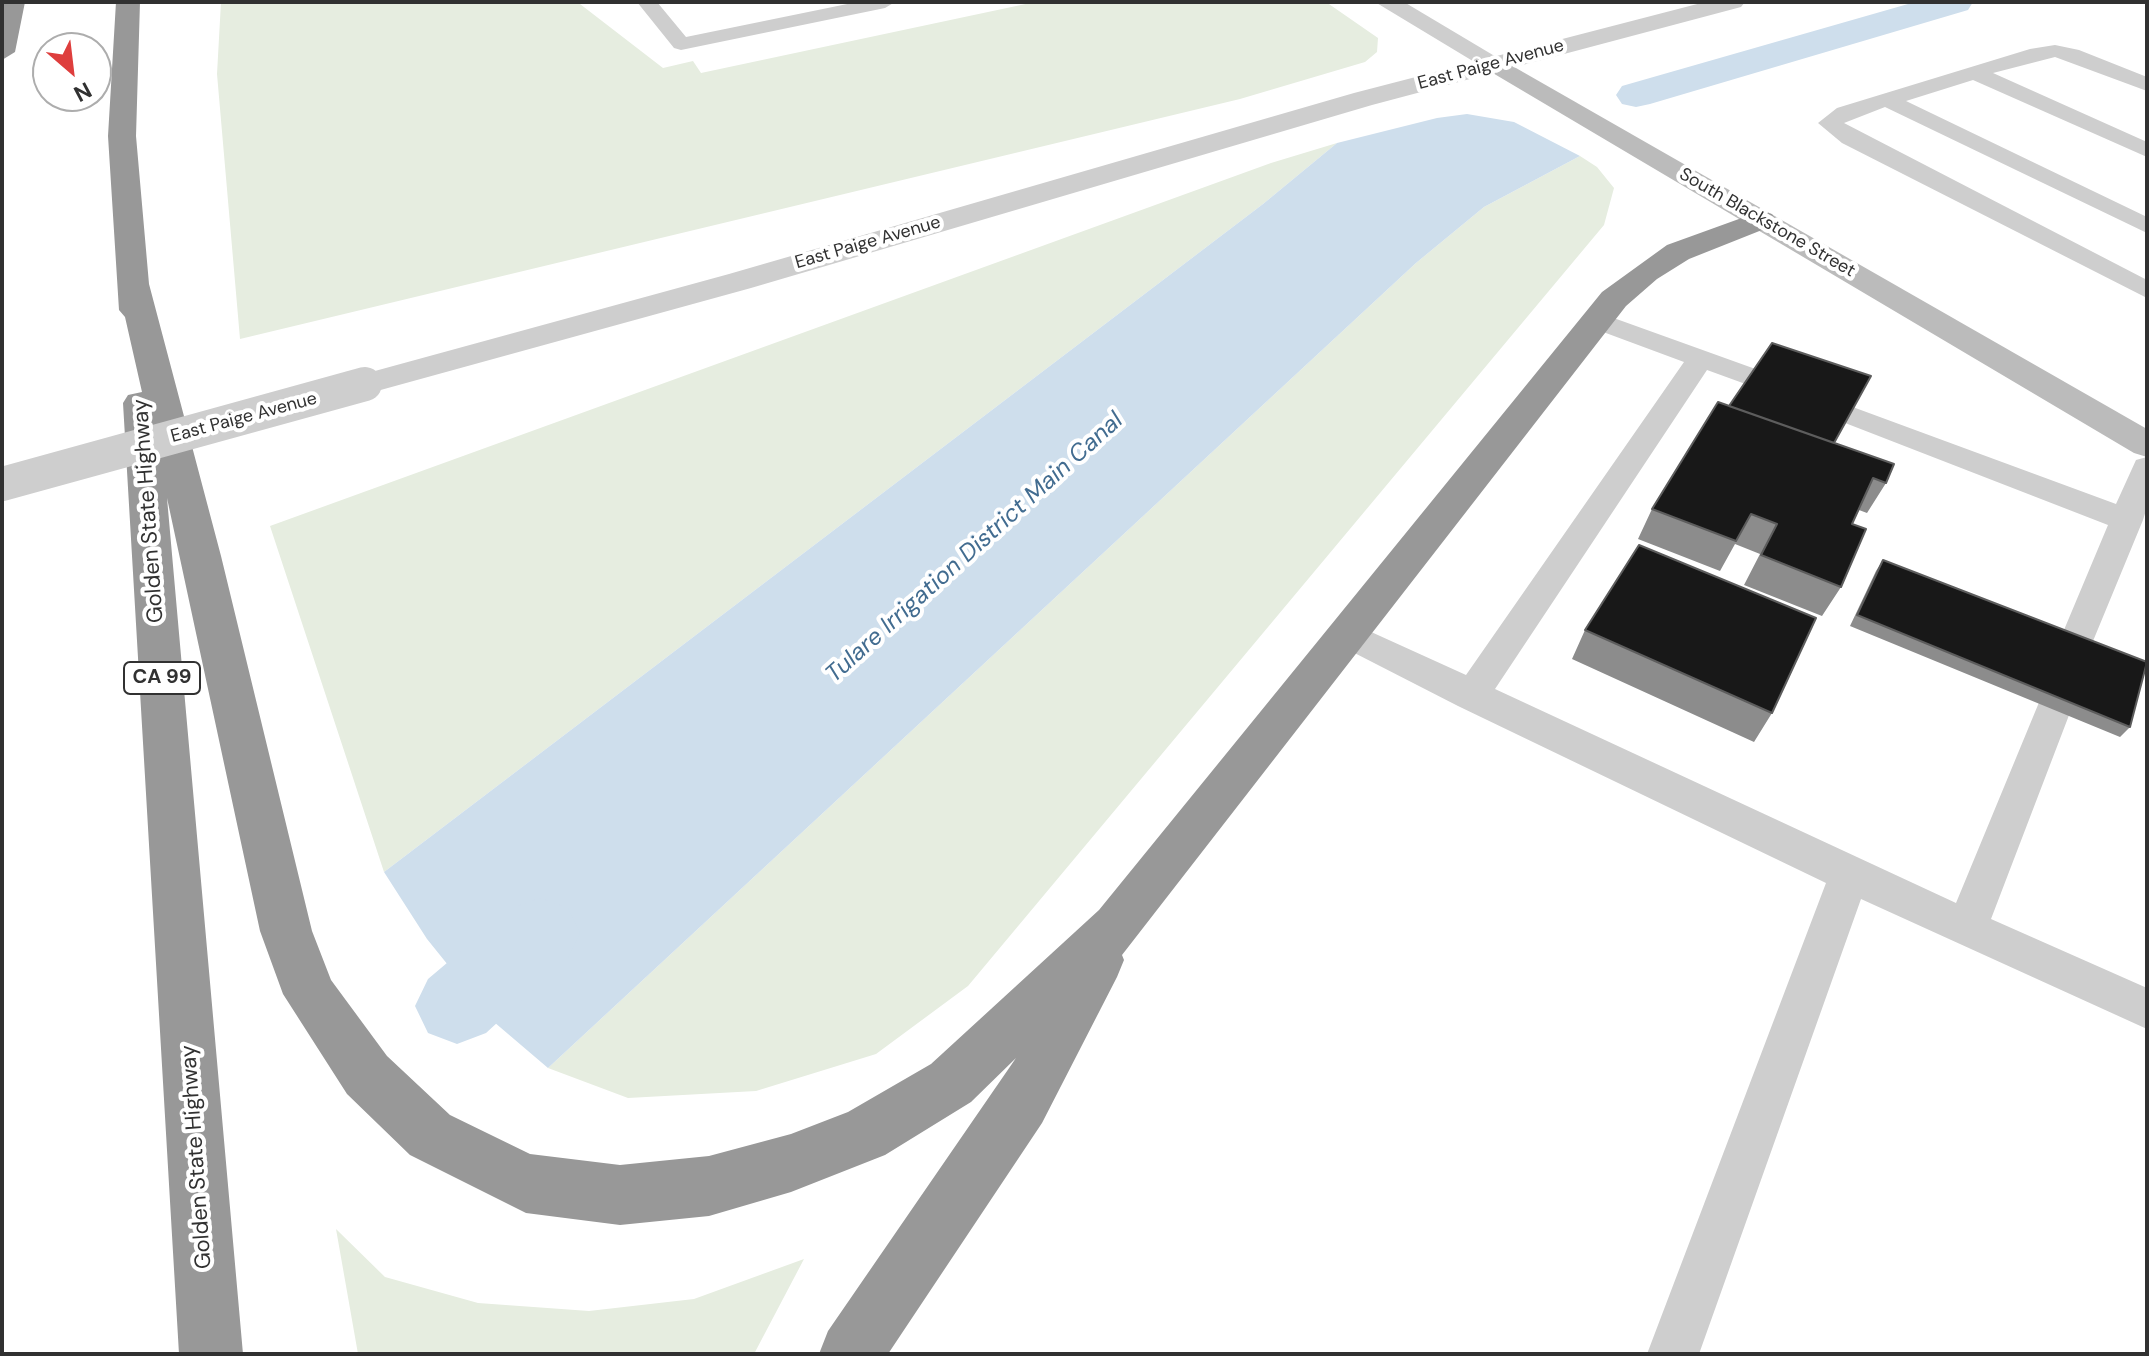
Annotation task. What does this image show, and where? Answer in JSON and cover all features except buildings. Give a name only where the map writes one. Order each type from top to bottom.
[{"type":"highway","points":[[2,52],[13,2]]},
{"type":"highway","name":"Golden State Highway","points":[[128,2],[122,136],[211,1354]]},
{"type":"highway","points":[[132,280],[201,556],[286,931],[310,994],[367,1075],[430,1135],[526,1183],[620,1195],[709,1186],[791,1163],[865,1135],[951,1083],[1117,926],[1597,320],[1635,281],[1678,252],[1761,220]]},
{"type":"highway","points":[[851,1354],[933,1228],[1022,1103],[1117,926]]},
{"type":"main road","name":"South Blackstone Street","points":[[1495,64],[2147,445]]},
{"type":"street","name":"South Blackstone Street","points":[[1387,2],[1495,64]]},
{"type":"street","name":"East Paige Avenue","points":[[2,484],[1495,64],[1733,2]]},
{"type":"lane","points":[[647,2],[681,44],[807,18],[850,5],[885,2]]},
{"type":"lane","points":[[791,2],[807,18]]},
{"type":"lane","points":[[2147,85],[2072,54],[2055,51],[1845,113],[1829,123],[1850,138],[2147,290]]},
{"type":"lane","points":[[1975,73],[2147,150]]},
{"type":"lane","points":[[1887,100],[2147,226]]},
{"type":"lane","points":[[1597,320],[1751,377]]},
{"type":"lane","points":[[1471,696],[1701,358]]},
{"type":"lane","points":[[1850,415],[2127,520]]},
{"type":"lane","points":[[2074,649],[2147,467]]},
{"type":"lane","points":[[1347,634],[1849,875],[2147,1009]]},
{"type":"lane","points":[[1967,928],[2053,710]]},
{"type":"lane","points":[[1673,1354],[1849,875]]},
{"type":"shaded area","points":[[221,2],[580,4],[663,68],[693,61],[701,73],[1035,2],[1326,2],[1378,38],[1377,52],[1365,62],[1240,99],[240,339],[217,74]]},
{"type":"shaded area","points":[[1337,143],[1263,204],[384,872],[270,526],[1271,163]]},
{"type":"shaded area","points":[[1580,156],[1597,167],[1614,188],[1604,225],[968,986],[876,1054],[756,1091],[628,1098],[548,1068],[1416,263],[1484,207]]},
{"type":"shaded area","points":[[336,1229],[385,1277],[478,1303],[589,1311],[694,1299],[804,1259],[754,1354],[358,1354]]},
{"type":"water","points":[[1467,114],[1514,122],[1580,156],[1484,207],[1416,263],[548,1068],[494,1022],[427,939],[384,872],[1263,204],[1337,143],[1437,118]]},
{"type":"waterway","name":"Tulare Irrigation District Main Canal","points":[[1636,95],[1955,2]]},
{"type":"waterway","name":"Tulare Irrigation District Main Canal","points":[[457,1006],[540,933]]}]
